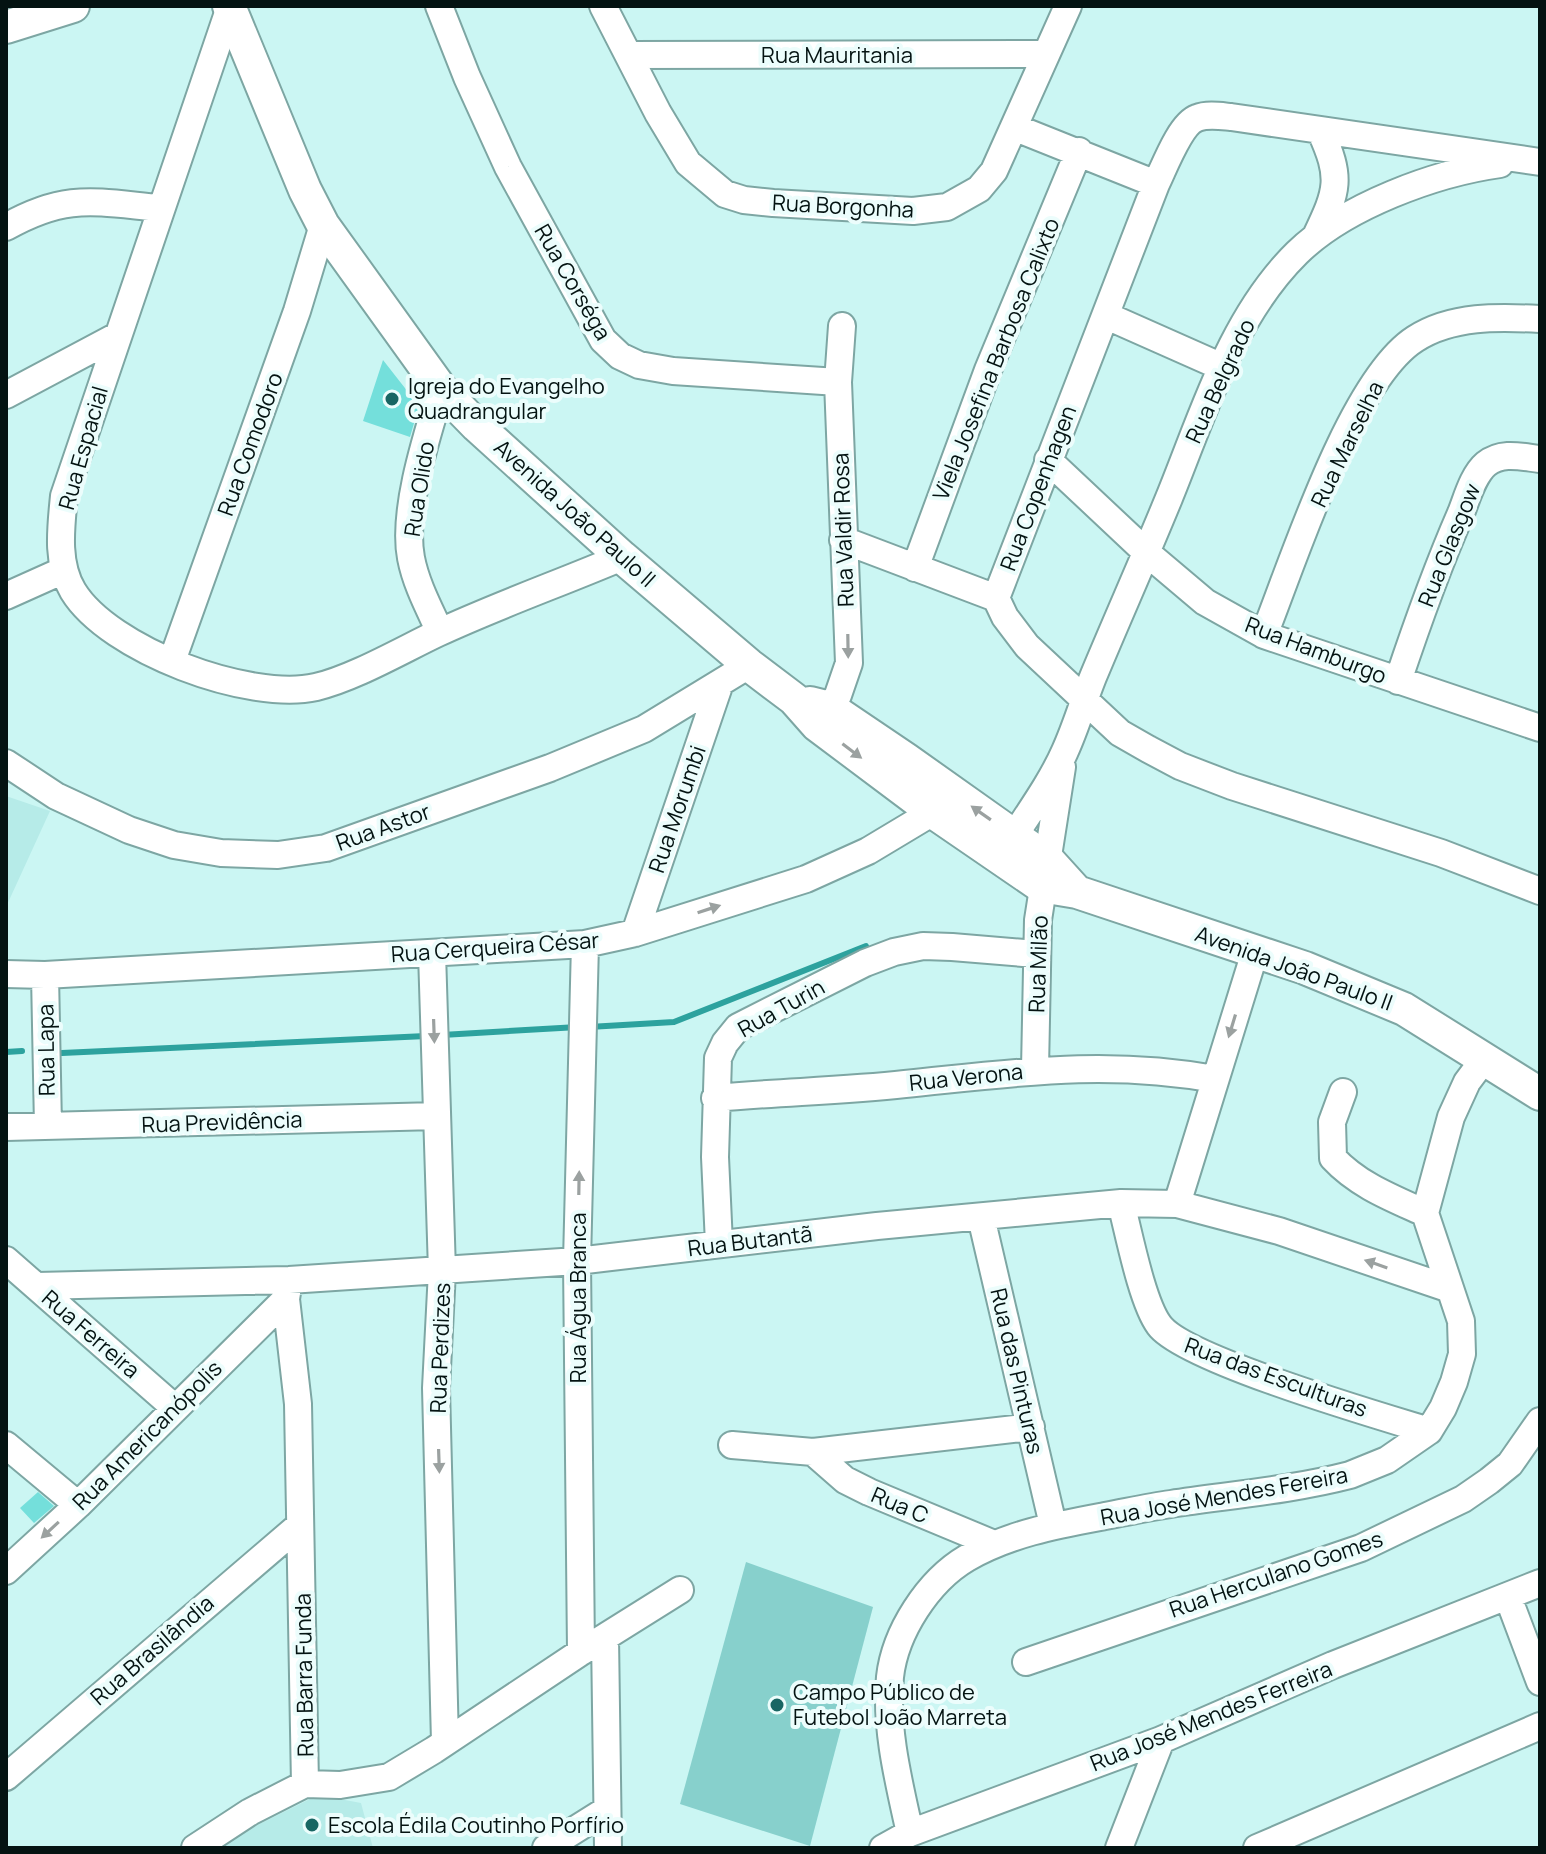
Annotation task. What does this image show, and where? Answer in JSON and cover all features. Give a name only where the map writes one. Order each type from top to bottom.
[{"type":"main road","points":[[9,29],[73,6]]},
{"type":"main road","name":"Avenida João Paulo II","points":[[229,7],[305,190],[323,225],[441,389],[477,426],[622,557],[749,665],[940,801],[1077,892],[1305,968],[1404,1009],[1540,1094]]},
{"type":"street","name":"Rua Corséga","points":[[439,6],[508,167],[603,340],[620,356],[639,365],[661,369],[838,382]]},
{"type":"street","name":"Rua Borgonha","points":[[603,6],[658,113],[688,163],[725,194],[744,200],[913,211],[947,207],[979,189],[994,171],[1016,128],[1044,54],[1068,6]]},
{"type":"street","name":"Rua Espacial","points":[[229,7],[64,496],[61,534],[64,570],[74,592],[97,618],[129,642],[227,682],[278,691],[317,687],[622,557]]},
{"type":"street","name":"Rua Mauritania","points":[[629,55],[1044,54]]},
{"type":"street","name":"Rua Copenhagen","points":[[1534,161],[1231,117],[1199,117],[1191,121],[1182,132],[1156,184],[996,598],[1005,617],[1027,646],[1120,733],[1180,766],[1232,786],[1441,853],[1540,891]]},
{"type":"street","points":[[1016,128],[1156,184]]},
{"type":"street","points":[[1316,236],[1337,182],[1334,159],[1320,130]]},
{"type":"street","name":"Viela Josefina Barbosa Calixto","points":[[915,568],[988,370],[1079,151]]},
{"type":"street","name":"Rua Belgrado","points":[[1045,873],[1064,753],[1083,699],[1147,553],[1222,367],[1263,291],[1316,236],[1372,204],[1456,171],[1534,161]]},
{"type":"street","points":[[6,227],[34,211],[85,201],[160,208]]},
{"type":"street","name":"Rua Comodoro","points":[[172,661],[297,311],[323,225]]},
{"type":"street","points":[[1107,316],[1222,367]]},
{"type":"street","name":"Rua Marselha","points":[[1264,635],[1326,480],[1366,395],[1390,362],[1415,339],[1444,326],[1488,316],[1540,319]]},
{"type":"street","name":"Rua Valdir Rosa","points":[[823,717],[846,677],[849,663],[838,382],[842,326]]},
{"type":"street","points":[[6,395],[117,336]]},
{"type":"street","name":"Rua Olido","points":[[440,632],[418,583],[409,549],[412,508],[424,443],[441,389]]},
{"type":"street","name":"Rua Glasgow","points":[[1398,681],[1433,578],[1484,465],[1508,455],[1540,459]]},
{"type":"street","name":"Rua Hamburgo","points":[[1048,460],[1147,553],[1205,602],[1264,635],[1540,728]]},
{"type":"street","points":[[843,540],[996,598]]},
{"type":"street","points":[[6,596],[64,570]]},
{"type":"street","name":"Rua Astor","points":[[6,763],[56,796],[129,830],[174,845],[221,853],[278,855],[326,848],[550,768],[644,729],[749,665]]},
{"type":"street","name":"Rua Morumbi","points":[[635,933],[719,686]]},
{"type":"street","name":"Rua Belgrado","points":[[1007,847],[1064,753]]},
{"type":"street","name":"Rua Cerqueira César","points":[[6,974],[45,975],[585,944],[635,933],[806,879],[868,851],[940,801]]},
{"type":"street","name":"Rua Milão","points":[[1035,1069],[1036,954],[1045,873]]},
{"type":"street","name":"Rua Água Branca","points":[[581,1652],[577,1261],[585,944]]},
{"type":"street","name":"Rua Turin","points":[[719,1244],[715,1157],[718,1058],[738,1027],[865,963],[923,946],[1036,954]]},
{"type":"street","points":[[1177,1204],[1255,952]]},
{"type":"street","name":"Rua Perdizes","points":[[432,953],[442,1271],[436,1388],[445,1742]]},
{"type":"street","name":"Rua Lapa","points":[[45,975],[48,1126]]},
{"type":"street","points":[[1343,1092],[1332,1122],[1333,1158],[1349,1174],[1371,1188],[1425,1213],[1451,1117],[1467,1082],[1485,1058]]},
{"type":"street","name":"Rua Verona","points":[[715,1098],[876,1087],[1035,1069],[1127,1068],[1171,1071],[1215,1079]]},
{"type":"street","name":"Rua Previdência","points":[[6,1127],[437,1116]]},
{"type":"street","name":"Rua Butantã","points":[[37,1286],[288,1289],[1121,1203],[1177,1204],[1279,1231],[1450,1289]]},
{"type":"street","name":"Rua das Esculturas","points":[[1121,1203],[1148,1306],[1163,1331],[1175,1340],[1284,1383],[1429,1431]]},
{"type":"street","name":"Rua José Mendes Fereira","points":[[910,1833],[896,1769],[889,1703],[891,1674],[898,1649],[914,1614],[946,1575],[964,1560],[994,1544],[1053,1525],[1350,1475],[1387,1460],[1429,1431],[1443,1408],[1462,1354],[1461,1321],[1425,1213]]},
{"type":"street","name":"Rua das Pinturas","points":[[981,1217],[1053,1525]]},
{"type":"street","name":"Rua Ferreira","points":[[6,1260],[175,1408]]},
{"type":"street","name":"Rua Barra Funda","points":[[288,1289],[298,1404],[305,1784],[340,1785],[389,1777],[680,1590]]},
{"type":"street","name":"Rua Americanópolis","points":[[6,1571],[78,1505],[175,1408],[288,1289]]},
{"type":"street","name":"Rua Herculano Gomes","points":[[1026,1662],[1361,1548],[1463,1499],[1489,1481],[1510,1464],[1540,1421]]},
{"type":"street","points":[[732,1445],[813,1452],[1031,1427]]},
{"type":"street","points":[[6,1445],[78,1505]]},
{"type":"street","name":"Rua C","points":[[813,1452],[845,1480],[994,1544]]},
{"type":"street","name":"Rua Brasilândia","points":[[6,1777],[300,1525]]},
{"type":"street","name":"Rua José Mendes Ferreira","points":[[883,1848],[910,1833],[1161,1740],[1333,1665],[1540,1583]]},
{"type":"street","points":[[1508,1597],[1540,1682]]},
{"type":"street","points":[[605,1637],[608,1762],[605,1811],[608,1848]]},
{"type":"street","points":[[1257,1848],[1540,1726]]},
{"type":"street","points":[[1119,1848],[1161,1740]]},
{"type":"street","points":[[195,1848],[250,1812],[305,1784]]},
{"type":"street","points":[[546,1848],[605,1811]]},
{"type":"shaded area","points":[[6,796],[50,811],[6,907]]},
{"type":"shaded area","name":"Campo Público de Futebol João Marreta","points":[[746,1562],[873,1607],[810,1846],[680,1804]]},
{"type":"shaded area","name":"Escola Édila Coutinho Porfírio","points":[[318,1795],[361,1803],[373,1848],[211,1848]]},
{"type":"building","name":"Igreja do Evangelho Quadrangular","points":[[383,360],[419,406],[410,437],[363,421]]},
{"type":"building","points":[[38,1492],[54,1506],[34,1523],[20,1508]]},
{"type":"waterway","points":[[589,1027],[674,1022],[866,946]]},
{"type":"waterway","points":[[442,1035],[578,1027]]},
{"type":"waterway","points":[[62,1053],[426,1036]]},
{"type":"waterway","points":[[6,1052],[22,1051]]},
{"type":"place","name":"Igreja do Evangelho Quadrangular","points":[[392,399]]},
{"type":"place","name":"Campo Público de Futebol João Marreta","points":[[777,1705]]},
{"type":"place","name":"Escola Édila Coutinho Porfírio","points":[[312,1825]]}]
